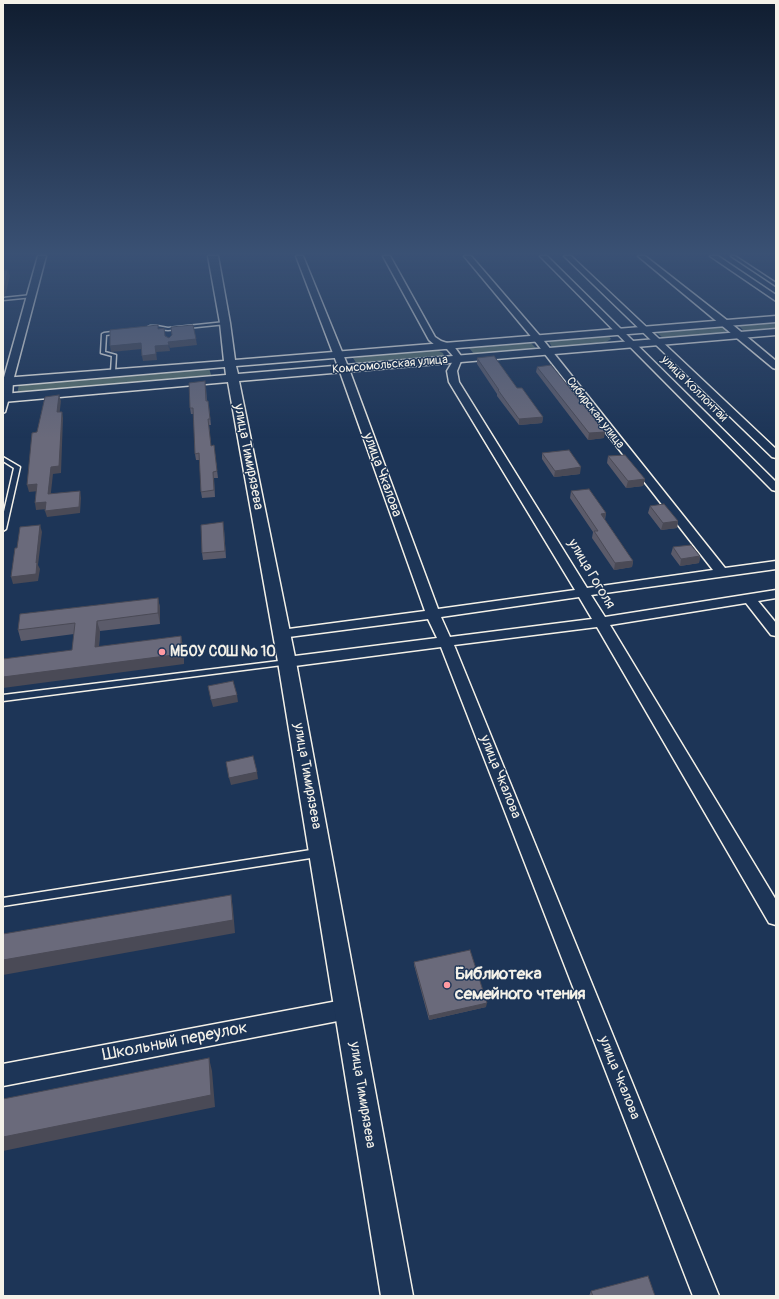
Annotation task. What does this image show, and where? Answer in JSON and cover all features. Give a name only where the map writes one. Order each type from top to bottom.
[{"type":"street","points":[[5,398],[5,382],[26,317]]},
{"type":"street","name":"улица Тимирязева","points":[[224,317],[231,371],[287,662],[397,1296]]},
{"type":"street","name":"улица Чкалова","points":[[323,317],[433,614],[446,642],[706,1296]]},
{"type":"street","points":[[420,317],[432,338],[438,343],[449,346],[458,360]]},
{"type":"street","name":"Сибирская улица","points":[[519,317],[721,572]]},
{"type":"street","name":"улица Коллонтай","points":[[604,317],[776,488]]},
{"type":"street","name":"улица Коллонтай","points":[[629,317],[776,455]]},
{"type":"street","points":[[717,317],[776,366]]},
{"type":"street","name":"Комсомольская улица","points":[[341,362],[449,346],[776,319]]},
{"type":"street","name":"Комсомольская улица","points":[[5,398],[231,371],[341,362],[458,360],[776,332]]},
{"type":"street","name":"улица Гоголя","points":[[458,360],[452,371],[454,382],[602,622],[776,917]]},
{"type":"street","name":"Комсомольская улица","points":[[5,382],[114,372],[231,371]]},
{"type":"street","points":[[281,634],[584,593],[776,565]]},
{"type":"street","points":[[287,662],[602,622],[776,594]]},
{"type":"street","points":[[749,598],[776,632]]},
{"type":"street","name":"Школьный переулок","points":[[3,1075],[348,1009]]},
{"type":"lane","points":[[142,328],[157,327],[168,329],[225,323]]},
{"type":"lane","points":[[168,329],[168,335]]},
{"type":"lane","points":[[114,372],[114,355],[104,353],[104,334],[125,332]]},
{"type":"lane","points":[[3,412],[5,398]]},
{"type":"lane","points":[[3,459],[16,467],[3,529]]},
{"type":"lane","points":[[3,698],[287,662]]},
{"type":"lane","points":[[3,902],[320,853]]},
{"type":"green space","points":[[776,323],[776,328],[744,331],[739,326]]},
{"type":"green space","points":[[723,327],[727,331],[721,333],[663,338],[657,333]]},
{"type":"green space","points":[[609,336],[611,339],[606,342],[578,345],[552,347],[549,342],[556,340]]},
{"type":"green space","points":[[531,343],[537,349],[475,355],[469,348]]},
{"type":"green space","points":[[437,350],[443,353],[444,356],[433,359],[357,364],[353,358],[397,352]]},
{"type":"green space","points":[[209,368],[212,378],[17,395],[19,384]]},
{"type":"building","points":[[158,325],[158,329],[164,328],[165,336],[169,338],[172,335],[171,327],[193,325],[196,339],[168,342],[169,345],[155,346],[156,354],[142,356],[141,343],[110,346],[110,330]]},
{"type":"building","points":[[494,356],[517,388],[522,388],[543,417],[519,419],[477,358]]},
{"type":"building","points":[[551,365],[605,432],[589,433],[537,367]]},
{"type":"building","points":[[205,381],[206,401],[208,401],[210,419],[208,419],[211,446],[214,445],[217,471],[213,472],[214,490],[201,492],[199,453],[195,454],[193,408],[190,408],[189,383]]},
{"type":"building","points":[[59,395],[57,412],[62,412],[59,466],[51,467],[48,494],[80,491],[79,507],[45,511],[46,502],[35,503],[37,484],[27,485],[32,433],[37,432],[45,397]]},
{"type":"building","points":[[569,450],[581,467],[555,471],[542,453]]},
{"type":"building","points":[[625,455],[645,479],[628,481],[608,456]]},
{"type":"building","points":[[589,489],[606,513],[601,514],[633,561],[615,563],[594,531],[598,531],[571,491]]},
{"type":"building","points":[[664,504],[678,521],[663,523],[650,506]]},
{"type":"building","points":[[223,522],[225,551],[202,553],[201,525]]},
{"type":"building","points":[[40,525],[36,574],[11,577],[15,548],[17,548],[20,527]]},
{"type":"building","points":[[691,545],[700,556],[681,559],[673,547]]},
{"type":"building","points":[[158,598],[158,613],[97,621],[95,647],[181,636],[181,654],[3,677],[3,659],[72,650],[75,623],[18,630],[20,614]]},
{"type":"building","points":[[233,681],[237,695],[211,700],[208,686]]},
{"type":"building","points":[[253,756],[257,772],[229,778],[226,762]]},
{"type":"building","points":[[231,895],[233,920],[3,960],[3,934]]},
{"type":"building","points":[[470,950],[487,1003],[429,1016],[414,962]]},
{"type":"building","points":[[209,1058],[211,1095],[3,1137],[3,1099]]},
{"type":"building","points":[[648,1276],[655,1296],[593,1296],[591,1291]]},
{"type":"place","name":"МБОУ СОШ № 10","points":[[162,652]]},
{"type":"place","name":"Библиотека семейного чтения","points":[[447,985]]}]
